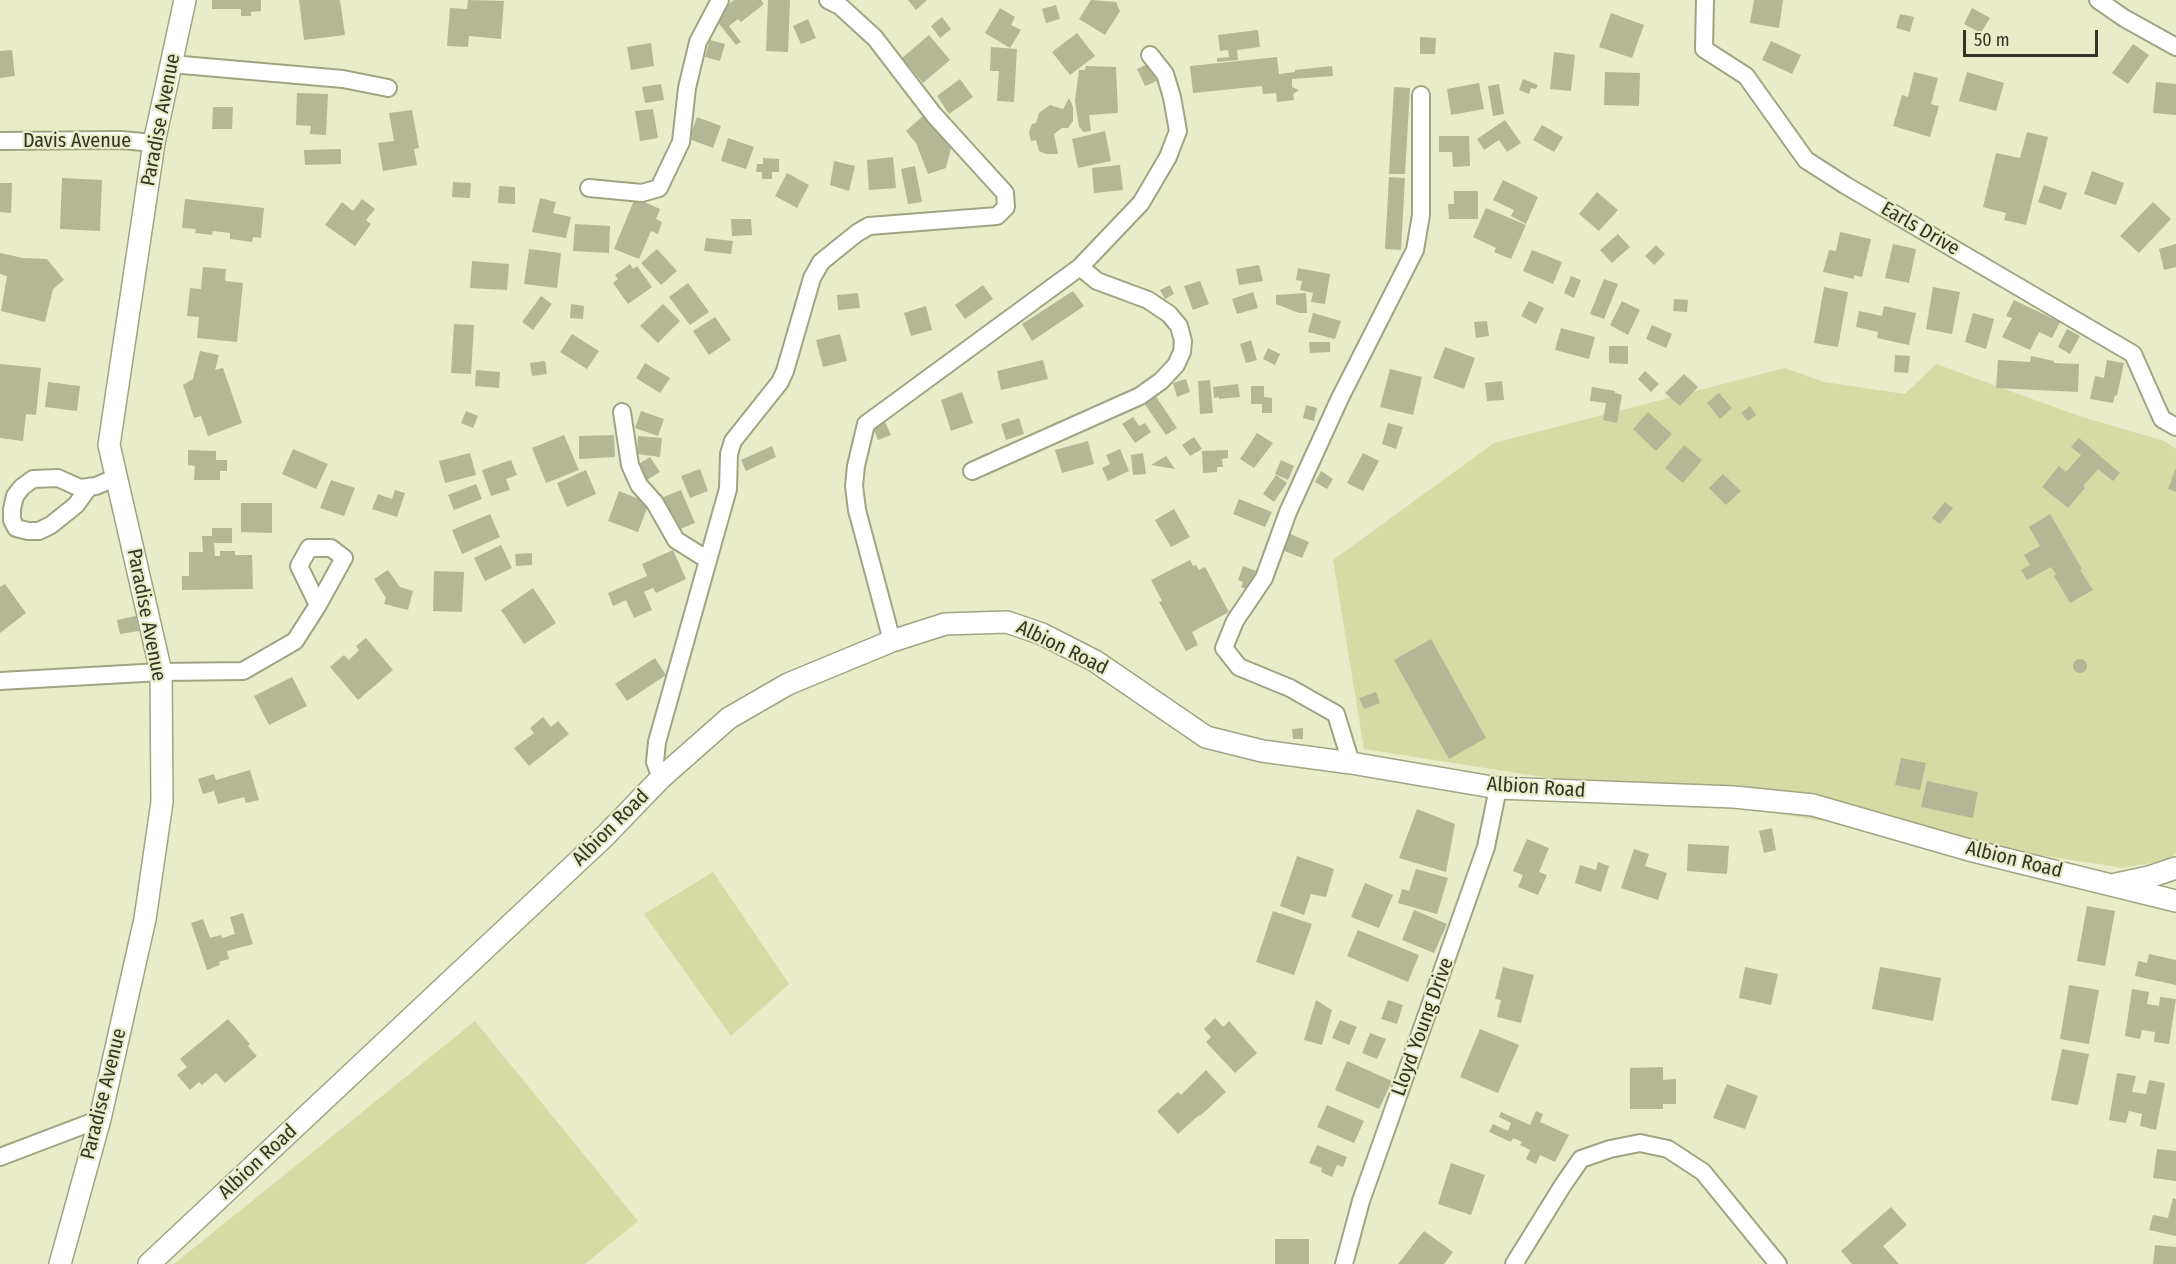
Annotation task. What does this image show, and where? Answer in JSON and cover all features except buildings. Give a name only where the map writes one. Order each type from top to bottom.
[{"type":"street","name":"Paradise Avenue","points":[[60,1264],[100,1119],[145,920],[162,802],[161,672],[109,445],[154,143],[185,0]]},
{"type":"street","points":[[589,188],[642,193],[659,188],[681,142],[687,88],[698,42],[720,0]]},
{"type":"street","points":[[661,778],[655,762],[657,742],[728,489],[729,454],[733,441],[780,382],[812,278],[821,262],[869,226],[997,216],[1006,207],[1005,193],[934,115],[874,38],[840,6],[828,0]]},
{"type":"street","name":"Earls Drive","points":[[1705,0],[1704,49],[1746,76],[1806,160],[2133,354],[2162,419],[2176,427]]},
{"type":"street","points":[[2098,0],[2124,18],[2176,47]]},
{"type":"street","points":[[892,641],[857,510],[854,486],[856,466],[866,424],[1080,267],[1141,203],[1168,157],[1178,131],[1173,97],[1165,74],[1150,55]]},
{"type":"street","points":[[171,64],[344,79],[388,88]]},
{"type":"street","points":[[1352,763],[1336,714],[1290,688],[1239,667],[1224,648],[1235,621],[1264,578],[1288,512],[1340,398],[1415,250],[1421,215],[1421,95]]},
{"type":"street","name":"Davis Avenue","points":[[0,141],[121,140],[154,143]]},
{"type":"street","points":[[972,471],[1140,396],[1161,381],[1176,365],[1182,352],[1183,341],[1179,326],[1169,314],[1148,300],[1097,281],[1080,267]]},
{"type":"street","points":[[621,412],[630,465],[639,485],[655,502],[676,540],[708,560]]},
{"type":"street","points":[[89,487],[76,506],[51,525],[39,531],[16,528],[12,519],[15,496],[33,479],[58,478],[80,489],[117,477]]},
{"type":"street","points":[[0,681],[161,672],[243,671],[295,641],[318,605]]},
{"type":"street","name":"Albion Road","points":[[149,1264],[605,836],[661,778],[729,718],[788,684],[892,641],[945,624],[1007,621],[1042,634],[1095,661],[1206,737],[1262,751],[1352,763],[1498,788],[1734,798],[1813,805],[1969,850],[2176,901]]},
{"type":"street","name":"Lloyd Young Drive","points":[[1344,1264],[1361,1201],[1486,847],[1498,788]]},
{"type":"street","points":[[2110,885],[2149,878],[2176,868]]},
{"type":"street","points":[[0,1157],[100,1119]]},
{"type":"street","points":[[1514,1264],[1581,1159],[1610,1149],[1640,1143],[1668,1149],[1703,1172],[1778,1264]]},
{"type":"green space","points":[[1936,364],[2076,415],[2164,441],[2176,449],[2176,853],[2168,860],[2123,868],[1364,749],[1333,560],[1494,443],[1785,368],[1824,382],[1905,394]]},
{"type":"green space","points":[[713,872],[789,984],[731,1036],[644,914]]},
{"type":"green space","points":[[475,1021],[638,1221],[585,1264],[174,1264]]}]
